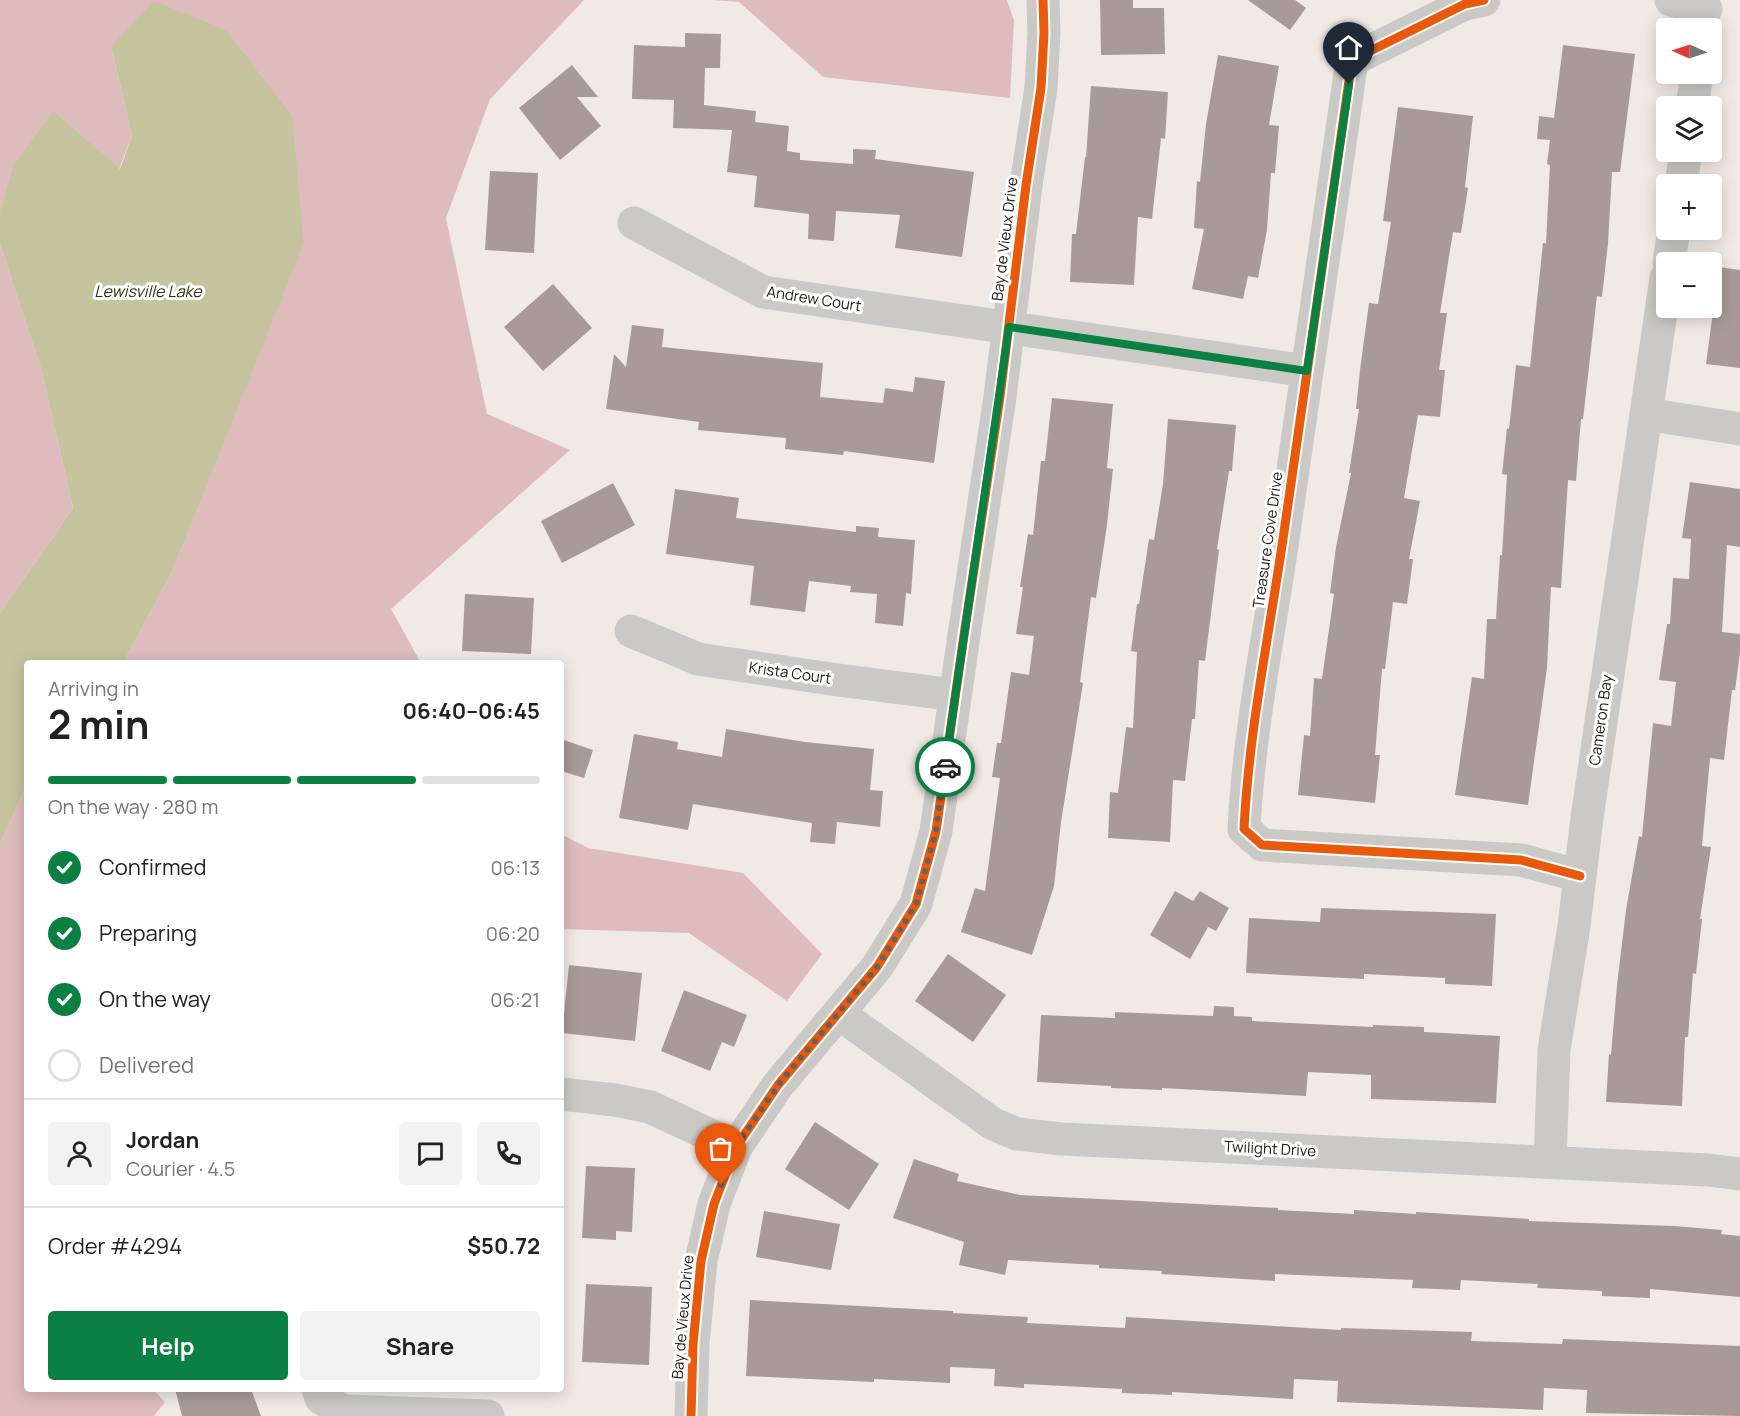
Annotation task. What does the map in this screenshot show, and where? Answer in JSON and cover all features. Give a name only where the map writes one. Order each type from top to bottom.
[{"type":"street","name":"Bay de Vieux Drive","points":[[691,1416],[693,1344],[701,1261],[714,1204],[736,1147],[778,1085],[877,967],[916,904],[936,831],[1041,88],[1044,33],[1042,0]]},
{"type":"street","name":"Treasure Cove Drive","points":[[1484,0],[1465,4],[1352,60],[1256,720],[1244,829],[1262,845],[1521,860],[1580,876]]},
{"type":"street","points":[[1671,0],[1706,13]]},
{"type":"street","name":"Andrew Court","points":[[634,223],[763,292],[1307,371]]},
{"type":"street","name":"Cameron Bay","points":[[1550,1162],[1554,1050],[1660,318]]},
{"type":"street","points":[[1646,414],[1740,429]]},
{"type":"street","name":"Krista Court","points":[[631,631],[698,659],[955,695]]},
{"type":"street","name":"Twilight Drive","points":[[838,1013],[993,1124],[1017,1134],[1062,1139],[1708,1170],[1740,1174]]},
{"type":"street","points":[[564,1094],[615,1100],[650,1107],[736,1147]]},
{"type":"street","points":[[319,1392],[321,1398],[343,1411],[488,1416]]},
{"type":"shaded area","points":[[0,0],[584,0],[490,99],[446,218],[487,414],[570,450],[391,609],[419,660],[125,660],[172,572],[240,401],[111,46],[132,136],[119,169],[0,213]]},
{"type":"shaded area","points":[[713,0],[1007,0],[1014,21],[1010,98],[823,77],[739,2]]},
{"type":"shaded area","points":[[0,244],[42,372],[73,508],[0,613]]},
{"type":"shaded area","points":[[24,791],[24,1392],[156,1392],[165,1402],[154,1416],[0,1416],[0,844]]},
{"type":"shaded area","points":[[564,836],[588,848],[743,873],[822,954],[787,1001],[689,933],[564,929]]},
{"type":"water","name":"Lewisville Lake","points":[[154,1],[226,30],[292,116],[304,243],[172,572],[125,660],[24,660],[24,791],[0,844],[0,613],[73,508],[42,372],[0,244],[0,213],[13,167],[53,111],[120,169],[132,136],[111,46]]},
{"type":"building","points":[[1100,0],[1133,0],[1133,8],[1164,8],[1165,54],[1101,55]]},
{"type":"building","points":[[1248,0],[1295,0],[1306,8],[1290,30]]},
{"type":"building","points":[[685,33],[721,34],[720,68],[705,68],[704,105],[756,111],[755,122],[789,126],[787,151],[800,153],[800,160],[853,164],[853,149],[876,150],[875,159],[974,172],[962,257],[895,248],[900,215],[836,211],[834,241],[808,239],[809,214],[754,207],[757,176],[727,172],[732,130],[673,128],[674,100],[632,99],[634,45],[685,47]]},
{"type":"building","points":[[1563,45],[1635,54],[1620,172],[1612,172],[1602,297],[1597,296],[1583,419],[1581,419],[1576,481],[1568,480],[1561,588],[1551,587],[1547,668],[1528,805],[1455,795],[1472,677],[1484,679],[1487,619],[1496,619],[1507,475],[1502,474],[1507,428],[1509,429],[1516,365],[1530,367],[1543,243],[1546,243],[1550,165],[1547,164],[1550,140],[1537,139],[1539,116],[1554,118]]},
{"type":"building","points":[[1218,55],[1279,66],[1269,125],[1279,126],[1275,173],[1271,173],[1267,230],[1258,278],[1248,276],[1243,299],[1192,289],[1204,229],[1194,228],[1197,181],[1200,182],[1206,124]]},
{"type":"building","points":[[572,65],[598,97],[577,97],[601,126],[560,160],[519,108]]},
{"type":"building","points":[[1091,86],[1168,92],[1165,139],[1161,138],[1152,219],[1138,217],[1134,285],[1070,282],[1072,234],[1076,234],[1086,157]]},
{"type":"building","points":[[1398,107],[1473,116],[1465,187],[1468,188],[1461,233],[1453,232],[1440,313],[1447,313],[1439,370],[1445,370],[1440,417],[1418,415],[1404,498],[1420,501],[1409,559],[1413,559],[1407,604],[1393,602],[1385,669],[1382,669],[1375,755],[1380,755],[1375,803],[1298,795],[1304,735],[1310,736],[1314,678],[1322,679],[1334,594],[1330,593],[1336,547],[1351,473],[1349,473],[1359,409],[1356,409],[1369,303],[1378,304],[1391,222],[1383,221]]},
{"type":"building","points":[[490,171],[538,173],[534,253],[485,250]]},
{"type":"building","points":[[1722,267],[1740,270],[1740,368],[1706,364],[1712,318],[1722,318]]},
{"type":"building","points":[[553,284],[592,328],[543,371],[504,327]]},
{"type":"building","points":[[632,325],[664,329],[662,347],[823,363],[820,397],[883,403],[885,388],[913,392],[915,377],[945,381],[934,463],[844,451],[843,455],[785,449],[786,438],[698,430],[699,422],[606,409],[614,354],[626,367]]},
{"type":"building","points":[[1052,398],[1113,404],[1107,468],[1113,469],[1096,598],[1091,597],[1080,682],[1083,683],[1061,822],[1054,886],[1032,955],[961,932],[975,888],[985,891],[1000,778],[992,777],[997,743],[1001,743],[1011,672],[1029,675],[1034,636],[1016,634],[1028,534],[1033,535],[1041,461],[1045,461]]},
{"type":"building","points":[[1168,419],[1236,425],[1232,471],[1229,471],[1217,549],[1219,550],[1205,661],[1199,660],[1195,719],[1192,719],[1185,781],[1173,780],[1170,842],[1108,838],[1110,792],[1118,793],[1126,727],[1133,728],[1137,652],[1131,651],[1149,539],[1154,540],[1163,484]]},
{"type":"building","points":[[1690,482],[1740,489],[1740,547],[1727,545],[1722,632],[1740,634],[1740,653],[1735,690],[1732,690],[1724,760],[1710,758],[1702,846],[1711,847],[1700,919],[1702,919],[1696,974],[1693,973],[1688,1037],[1685,1037],[1682,1106],[1606,1102],[1609,1054],[1611,1055],[1626,910],[1639,836],[1642,837],[1653,723],[1671,726],[1676,682],[1659,680],[1667,624],[1670,624],[1673,578],[1689,579],[1691,539],[1682,538]]},
{"type":"building","points":[[613,483],[635,525],[562,563],[541,521]]},
{"type":"building","points":[[675,489],[739,498],[736,518],[856,532],[856,526],[879,528],[878,537],[915,540],[911,594],[906,593],[903,626],[875,623],[877,594],[850,592],[851,586],[809,581],[805,612],[750,605],[754,566],[666,554]]},
{"type":"building","points":[[465,594],[534,598],[531,654],[462,651]]},
{"type":"building","points":[[726,729],[805,742],[874,749],[870,790],[883,791],[880,827],[837,822],[835,844],[810,842],[812,823],[693,804],[688,830],[619,818],[634,734],[678,742],[677,749],[722,757]]},
{"type":"building","points":[[564,740],[593,750],[584,778],[564,772]]},
{"type":"building","points":[[1175,891],[1193,901],[1200,891],[1229,908],[1216,931],[1208,927],[1190,959],[1150,935]]},
{"type":"building","points":[[1321,908],[1496,914],[1492,986],[1445,984],[1445,978],[1364,974],[1364,979],[1246,973],[1249,918],[1320,922]]},
{"type":"building","points":[[948,954],[1006,995],[973,1042],[915,1001]]},
{"type":"building","points":[[569,965],[642,973],[635,1041],[564,1033]]},
{"type":"building","points":[[684,990],[747,1015],[734,1047],[722,1042],[710,1071],[661,1051]]},
{"type":"building","points":[[1214,1006],[1234,1007],[1234,1016],[1252,1017],[1252,1021],[1424,1027],[1424,1032],[1500,1036],[1496,1103],[1371,1099],[1371,1075],[1308,1072],[1306,1096],[1162,1088],[1162,1090],[1111,1088],[1111,1086],[1037,1082],[1041,1015],[1115,1018],[1115,1012],[1213,1016]]},
{"type":"building","points":[[815,1122],[879,1164],[849,1210],[785,1169]]},
{"type":"building","points":[[914,1159],[959,1174],[957,1181],[1020,1195],[1354,1214],[1354,1210],[1416,1214],[1416,1212],[1529,1219],[1529,1221],[1722,1230],[1721,1234],[1740,1236],[1740,1297],[1650,1289],[1650,1298],[1602,1296],[1602,1291],[1537,1288],[1538,1284],[1461,1280],[1460,1290],[1412,1288],[1413,1280],[1275,1274],[1275,1281],[1161,1274],[1162,1271],[1099,1268],[1099,1265],[1008,1260],[1005,1275],[959,1265],[964,1242],[893,1218]]},
{"type":"building","points":[[586,1166],[635,1168],[632,1232],[616,1231],[616,1240],[582,1238]]},
{"type":"building","points":[[764,1211],[840,1224],[831,1270],[756,1257]]},
{"type":"building","points":[[586,1284],[652,1287],[649,1365],[582,1362]]},
{"type":"building","points":[[750,1300],[953,1311],[953,1313],[1028,1317],[1027,1323],[1125,1328],[1126,1317],[1341,1330],[1341,1328],[1472,1332],[1471,1341],[1562,1344],[1563,1339],[1740,1346],[1740,1416],[1586,1413],[1587,1390],[1544,1388],[1543,1410],[1337,1402],[1338,1381],[1294,1379],[1293,1399],[1172,1392],[1172,1395],[1122,1393],[1122,1389],[1024,1384],[1024,1388],[994,1386],[995,1369],[950,1367],[950,1383],[746,1376]]},
{"type":"building","points":[[176,1392],[252,1392],[261,1416],[182,1416]]},
{"type":"cycle path","points":[[691,1416],[693,1344],[701,1261],[714,1204],[736,1147],[778,1085],[877,967],[916,904],[936,831],[1000,397],[1026,185],[1041,88],[1043,0]]},
{"type":"cycle path","points":[[1484,0],[1465,4],[1352,60],[1255,717],[1244,829],[1262,845],[1521,860],[1580,876]]},
{"type":"way so far","points":[[721,1185],[736,1147],[778,1085],[877,967],[916,904],[936,831],[945,767]]},
{"type":"route","points":[[945,767],[1009,327],[1307,371],[1349,84]]}]
